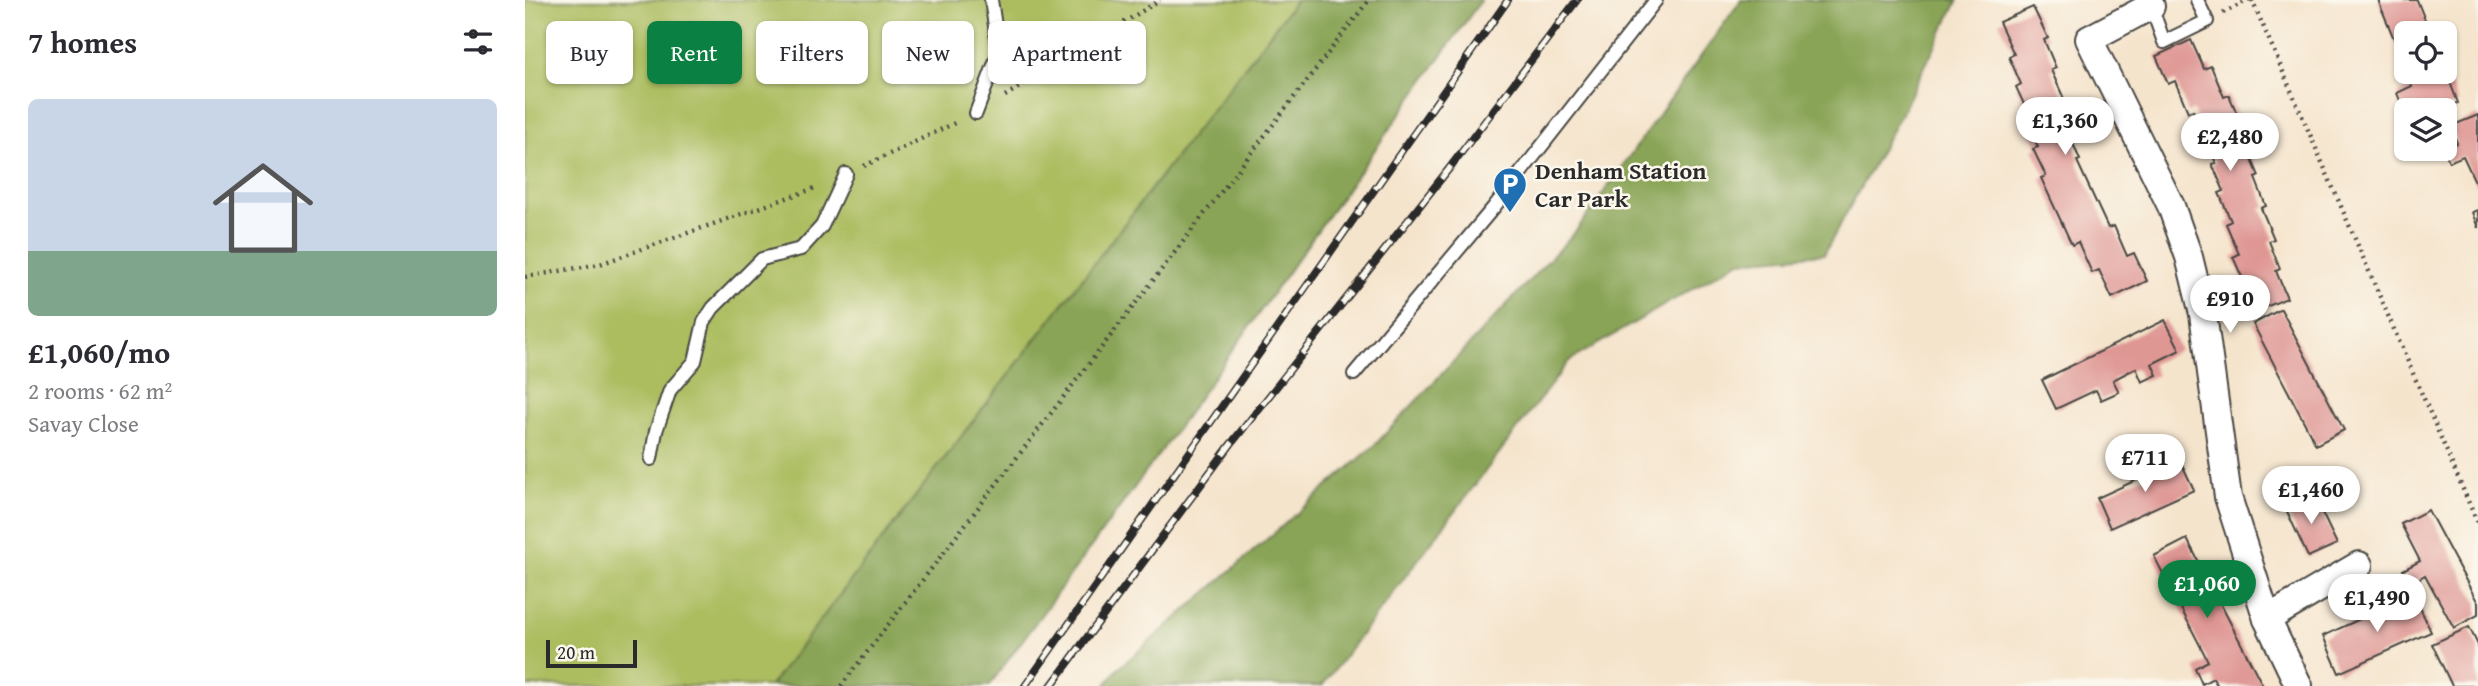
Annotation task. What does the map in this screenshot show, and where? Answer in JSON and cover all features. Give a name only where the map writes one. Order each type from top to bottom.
[{"type":"street","points":[[2151,6],[2089,39],[2171,206],[2189,257],[2203,313],[2228,497],[2267,619],[2299,686]]},
{"type":"street","points":[[2267,619],[2359,565]]},
{"type":"lane","points":[[976,113],[999,52],[991,0]]},
{"type":"lane","points":[[1354,374],[1494,207],[1656,0]]},
{"type":"lane","points":[[2151,6],[2164,42],[2207,21],[2197,0]]},
{"type":"lane","points":[[651,459],[656,431],[670,390],[695,361],[704,323],[713,308],[762,259],[801,249],[822,226],[846,174]]},
{"type":"path","points":[[841,686],[1369,0]]},
{"type":"path","points":[[2252,0],[2478,524]]},
{"type":"green space","points":[[525,0],[1296,0],[770,686],[525,686]]},
{"type":"green space","points":[[1296,0],[1481,0],[1164,447],[989,686],[770,686]]},
{"type":"green space","points":[[1741,0],[1958,0],[1903,110],[1824,254],[1740,261],[1569,361],[1322,686],[1105,686],[1117,670],[1373,447],[1576,231]]},
{"type":"building","points":[[2378,0],[2417,0],[2425,21],[2394,21],[2394,39]]},
{"type":"building","points":[[2033,7],[2048,38],[2044,40],[2056,68],[2051,70],[2065,101],[2060,103],[2073,130],[2068,132],[2080,160],[2077,161],[2108,228],[2114,226],[2127,256],[2134,253],[2147,281],[2112,298],[2099,270],[2092,273],[2078,242],[2072,245],[2041,178],[2046,176],[2033,149],[2038,147],[2025,120],[2030,117],[2016,87],[2021,84],[2009,57],[2014,54],[1999,22]]},
{"type":"building","points":[[2191,40],[2204,69],[2211,66],[2224,97],[2229,95],[2251,146],[2247,148],[2259,176],[2255,178],[2266,206],[2261,208],[2274,239],[2269,241],[2280,269],[2276,271],[2287,298],[2252,313],[2240,286],[2245,284],[2233,257],[2239,254],[2226,224],[2231,221],[2219,193],[2224,191],[2212,164],[2216,163],[2193,110],[2188,112],[2175,81],[2168,84],[2156,56]]},
{"type":"building","points":[[2411,84],[2451,84],[2456,98],[2399,98],[2397,93]]},
{"type":"building","points":[[2478,115],[2478,188],[2463,156],[2457,159],[2457,124]]},
{"type":"building","points":[[2478,210],[2478,228],[2472,212]]},
{"type":"building","points":[[2281,309],[2344,430],[2316,445],[2253,324]]},
{"type":"building","points":[[2165,320],[2180,350],[2152,364],[2157,375],[2142,382],[2136,368],[2113,380],[2119,392],[2101,400],[2096,390],[2056,409],[2042,380]]},
{"type":"building","points":[[2180,460],[2194,490],[2110,528],[2097,498]]},
{"type":"building","points":[[2313,494],[2337,544],[2308,557],[2285,507]]},
{"type":"building","points":[[2428,510],[2478,603],[2478,615],[2454,628],[2425,575],[2410,584],[2403,570],[2420,561],[2401,524]]},
{"type":"building","points":[[2187,539],[2263,686],[2217,686],[2213,678],[2202,684],[2195,668],[2208,661],[2154,556]]},
{"type":"building","points":[[2414,594],[2431,632],[2339,673],[2323,636]]},
{"type":"building","points":[[2469,627],[2478,645],[2478,686],[2452,686],[2432,644]]},
{"type":"railway","points":[[1025,686],[1508,0]]},
{"type":"railway","points":[[1051,686],[1231,444],[1448,170],[1577,0]]},
{"type":"place","name":"Denham Station Car Park","points":[[1510,214]]}]
